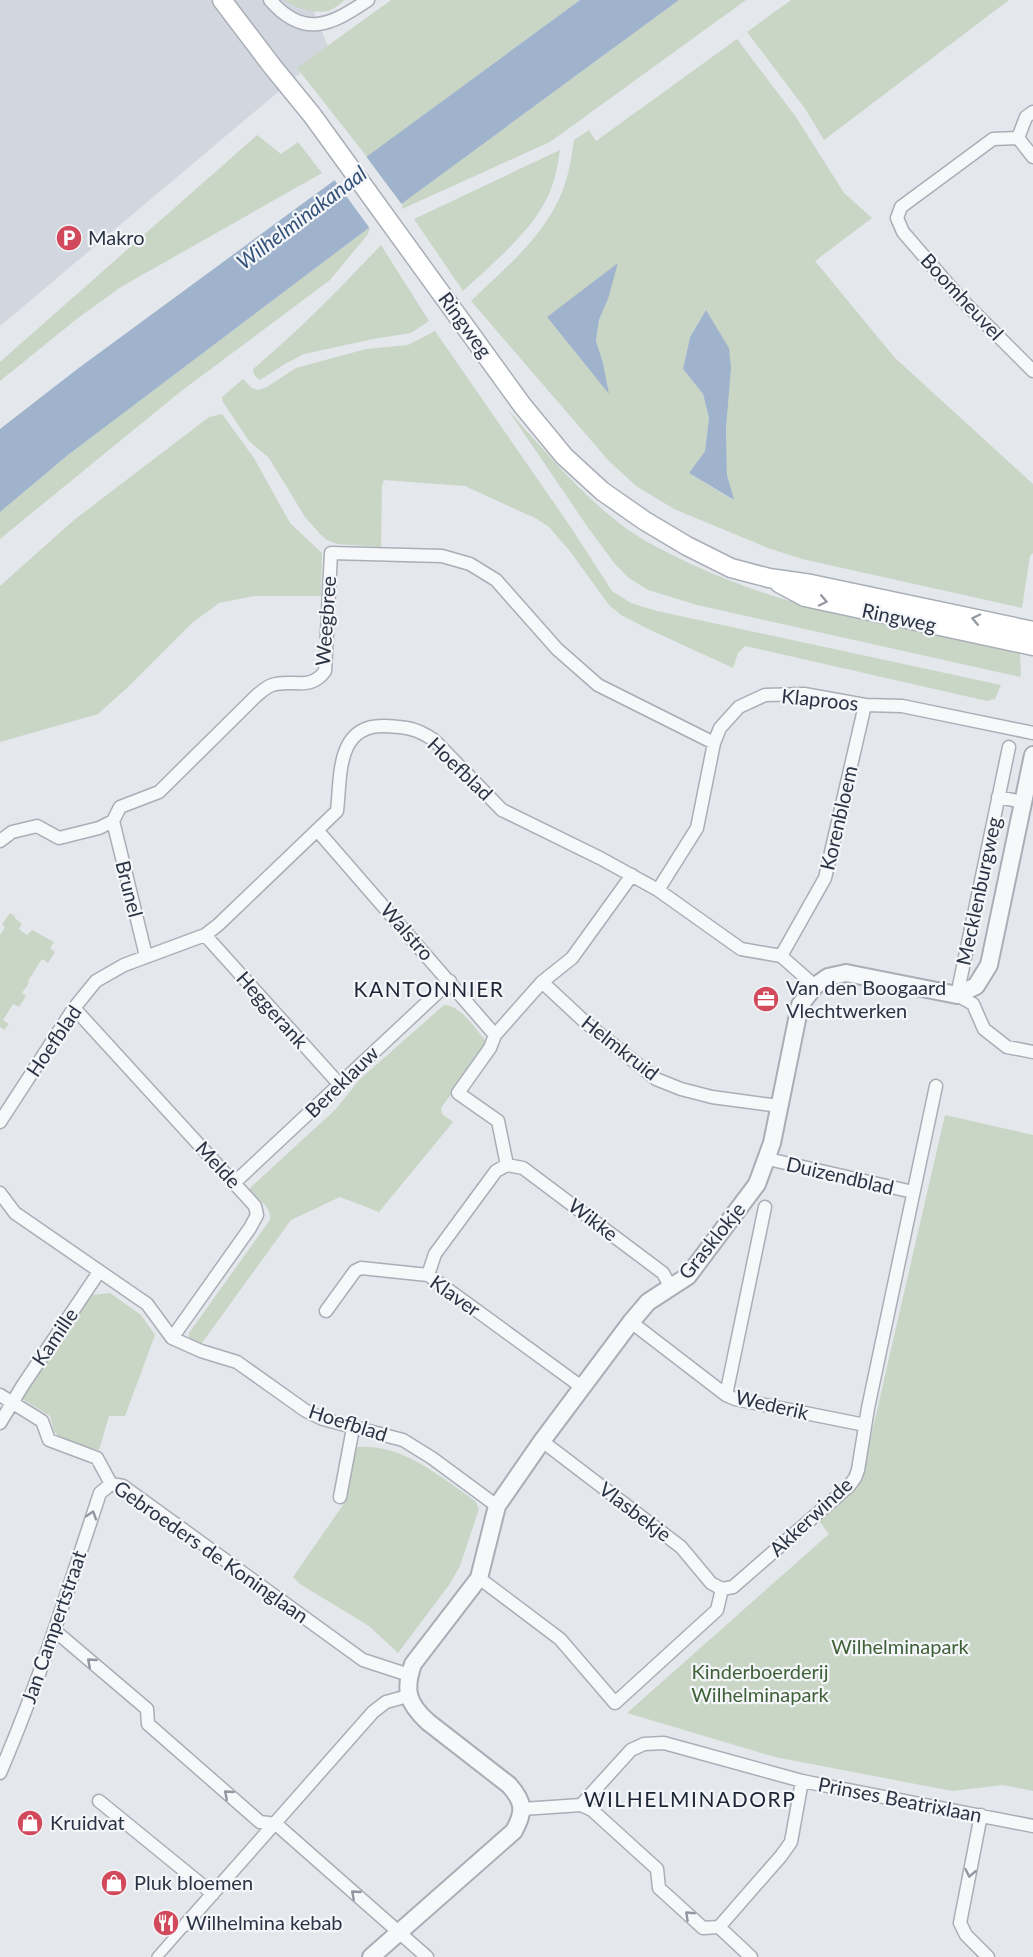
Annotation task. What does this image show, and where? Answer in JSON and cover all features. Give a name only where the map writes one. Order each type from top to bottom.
[{"type":"main road","name":"Ringweg","points":[[222,0],[320,125],[522,405],[564,456],[602,491],[645,521],[731,568],[769,578],[811,584],[1033,631]]},
{"type":"main road","name":"Ringweg","points":[[769,578],[805,597],[1033,646]]},
{"type":"street","points":[[270,0],[282,13],[297,21],[311,24],[328,23],[368,0]]},
{"type":"street","points":[[1033,112],[1026,117],[1018,138],[1033,157]]},
{"type":"street","name":"Boomheuvel","points":[[1018,138],[993,139],[901,207],[897,218],[903,232],[961,299],[1033,371]]},
{"type":"street","name":"Weegbree","points":[[0,841],[12,832],[37,826],[59,838],[99,828],[113,821],[120,807],[159,792],[256,696],[271,685],[287,682],[306,683],[319,679],[325,671],[331,553],[442,556],[470,564],[496,580],[557,650],[598,685],[714,743]]},
{"type":"street","name":"Klaproos","points":[[658,890],[697,828],[714,743],[720,728],[739,707],[765,694],[804,694],[865,705],[902,706],[1033,733]]},
{"type":"street","name":"Korenbloem","points":[[781,956],[825,878],[865,705]]},
{"type":"street","name":"Hoefblad","points":[[0,1122],[74,1008],[96,981],[124,965],[205,934],[218,925],[338,811],[342,758],[349,741],[361,731],[374,725],[410,727],[434,740],[502,810],[658,890],[741,949],[781,956]]},
{"type":"street","name":"Mecklenburgweg","points":[[1009,747],[958,990],[976,986],[989,965],[1027,793],[1033,755]]},
{"type":"street","name":"Mecklenburgweg","points":[[999,797],[1027,793]]},
{"type":"street","name":"Brunel","points":[[113,821],[146,956]]},
{"type":"street","name":"Walstro","points":[[317,830],[495,1035]]},
{"type":"street","points":[[428,1275],[435,1254],[496,1171],[507,1165],[498,1121],[458,1093],[490,1047],[495,1035],[543,982],[572,958],[632,875]]},
{"type":"street","name":"Heggerank","points":[[205,934],[340,1085]]},
{"type":"street","points":[[781,956],[814,986],[828,977],[846,973],[958,990],[973,1004],[984,1029],[1007,1047],[1033,1052]]},
{"type":"street","name":"Bereklauw","points":[[234,1183],[450,981]]},
{"type":"street","name":"Helmkruid","points":[[543,982],[585,1022],[656,1078],[681,1089],[779,1106]]},
{"type":"street","name":"Grasklokje","points":[[409,1675],[413,1664],[480,1578],[497,1506],[542,1441],[631,1322],[648,1302],[688,1276],[757,1184],[768,1159],[800,1005],[814,986]]},
{"type":"street","name":"Melde","points":[[74,1008],[255,1206],[257,1215],[250,1228],[172,1338]]},
{"type":"street","name":"Akkerwinde","points":[[723,1589],[733,1587],[849,1486],[855,1478],[936,1086]]},
{"type":"street","name":"Duizendblad","points":[[768,1159],[913,1192]]},
{"type":"street","name":"Wikke","points":[[507,1165],[523,1168],[606,1230],[663,1273],[671,1288]]},
{"type":"street","name":"Hoefblad","points":[[0,1193],[15,1213],[147,1304],[172,1338],[201,1351],[237,1362],[306,1411],[323,1419],[403,1440],[432,1458],[497,1506]]},
{"type":"street","name":"Grasklokje","points":[[726,1395],[765,1207]]},
{"type":"street","name":"Klaver","points":[[326,1311],[355,1271],[362,1268],[428,1275],[583,1388]]},
{"type":"street","name":"Kamille","points":[[0,1423],[99,1272]]},
{"type":"street","name":"Wederik","points":[[631,1322],[726,1395],[735,1399],[865,1425]]},
{"type":"street","name":"Gebroeders de Koninglaan","points":[[0,1395],[42,1421],[49,1440],[97,1458],[111,1484],[123,1486],[363,1660],[409,1675]]},
{"type":"street","points":[[340,1497],[352,1428]]},
{"type":"street","name":"Vlasbekje","points":[[542,1441],[681,1547],[711,1583],[723,1589]]},
{"type":"street","name":"Jan Campertstraat","points":[[0,1773],[15,1740],[100,1492],[111,1484]]},
{"type":"street","points":[[480,1578],[560,1639],[615,1703],[717,1610],[723,1589]]},
{"type":"street","points":[[54,1630],[147,1709],[148,1724],[174,1747],[260,1822],[276,1824],[427,1957]]},
{"type":"street","points":[[371,1957],[514,1831],[521,1818],[522,1809],[518,1795],[509,1785],[416,1711],[408,1695],[409,1675]]},
{"type":"street","points":[[158,1957],[373,1712],[386,1702],[408,1695]]},
{"type":"street","name":"Prinses Beatrixlaan","points":[[581,1805],[632,1750],[644,1744],[664,1743],[802,1781],[1033,1826]]},
{"type":"street","points":[[522,1809],[581,1805],[592,1810],[657,1869],[659,1888],[703,1928],[719,1927],[791,1842],[802,1781]]},
{"type":"street","points":[[99,1802],[213,1894]]},
{"type":"street","points":[[981,1815],[960,1923],[966,1935],[988,1957]]},
{"type":"street","points":[[719,1927],[751,1957]]},
{"type":"shaded area","name":"Makro","points":[[0,0],[329,0],[314,12],[329,49],[0,326]]},
{"type":"green space","points":[[284,0],[345,0],[328,11],[317,12],[293,6]]},
{"type":"green space","points":[[391,0],[580,0],[367,157],[297,68]]},
{"type":"green space","points":[[679,0],[746,0],[550,142],[402,209],[401,204]]},
{"type":"green space","points":[[791,0],[1009,0],[824,140],[806,110],[747,32]]},
{"type":"green space","points":[[737,39],[796,117],[844,193],[872,218],[815,261],[895,358],[1033,484],[1033,553],[1030,556],[1022,608],[802,559],[768,548],[674,509],[636,486],[608,460],[471,301],[520,254],[551,214],[565,185],[574,140],[589,130],[596,141]],"holes":[[[608,299],[599,320],[596,341],[608,392],[547,317]],[[706,310],[726,428],[727,475],[733,500],[689,473],[705,451],[709,418],[703,394],[683,369],[690,337]]]},
{"type":"green space","points":[[257,135],[281,154],[298,142],[322,173],[121,287],[78,318],[0,381],[0,362]]},
{"type":"green space","points":[[560,150],[550,192],[534,220],[500,257],[463,291],[414,219]]},
{"type":"green space","points":[[370,227],[368,234],[330,280],[180,392],[0,539],[0,512],[68,455]]},
{"type":"green space","points":[[381,245],[429,321],[411,333],[304,354],[260,380],[257,378],[253,369],[335,293]]},
{"type":"green space","points":[[435,331],[570,526],[612,591],[631,603],[657,611],[1001,685],[995,699],[987,701],[745,646],[738,653],[733,668],[621,615],[609,605],[569,550],[549,527],[537,519],[465,486],[384,480],[381,547],[337,544],[327,540],[305,517],[269,458],[249,441],[222,397],[243,379],[252,388],[258,390],[267,387],[296,368],[366,349],[408,345]]},
{"type":"green space","points":[[508,410],[565,473],[595,502],[627,529],[659,548],[730,581],[812,607],[853,618],[1020,652],[1020,677],[697,605],[648,590],[629,578],[615,564]]},
{"type":"green space","points":[[222,414],[254,458],[290,523],[322,553],[321,596],[254,596],[219,603],[192,623],[98,714],[0,742],[0,586],[74,520],[209,417]]},
{"type":"green space","points":[[10,913],[22,924],[19,929],[27,935],[32,930],[54,942],[50,948],[55,952],[48,963],[42,959],[22,993],[26,996],[19,1007],[13,1004],[3,1020],[9,1024],[4,1030],[0,1027],[0,935],[5,927],[2,924]]},
{"type":"green space","points":[[444,1005],[462,1014],[487,1042],[441,1108],[442,1114],[453,1122],[379,1212],[340,1197],[291,1220],[199,1347],[189,1342],[189,1333],[270,1220],[267,1207],[249,1191],[252,1186],[336,1109],[359,1080]]},
{"type":"green space","name":"Wilhelminapark","points":[[945,1115],[1033,1135],[1033,1791],[1003,1785],[952,1791],[775,1757],[627,1713],[829,1534],[819,1521],[860,1484]]},
{"type":"green space","points":[[110,1293],[141,1315],[155,1335],[125,1416],[109,1416],[99,1450],[62,1440],[54,1431],[50,1416],[21,1398],[92,1295]]},
{"type":"green space","points":[[356,1447],[387,1450],[415,1461],[467,1495],[476,1502],[479,1509],[460,1566],[449,1585],[398,1653],[369,1626],[300,1584],[293,1577],[345,1502]]},
{"type":"water","name":"Wilhelminakanaal","points":[[580,0],[679,0],[370,227],[68,455],[0,512],[0,429],[76,370]]},
{"type":"water","points":[[618,263],[608,299],[599,320],[596,341],[609,394],[547,317]]},
{"type":"water","points":[[706,310],[729,348],[731,368],[726,428],[727,475],[734,500],[689,473],[705,451],[709,418],[703,394],[683,369],[690,337]]},
{"type":"pier","points":[[365,155],[403,206],[371,230],[333,178]]},
{"type":"place","name":"Makro","points":[[69,238]]},
{"type":"place","name":"Van den Boogaard Vlechtwerken","points":[[766,999]]},
{"type":"place","name":"Kruidvat","points":[[30,1823]]},
{"type":"place","name":"Pluk bloemen","points":[[114,1883]]},
{"type":"place","name":"Wilhelmina kebab","points":[[166,1923]]},
{"type":"district","name":"KANTONNIER","points":[[429,990]]},
{"type":"district","name":"WILHELMINADORP","points":[[690,1800]]},
{"type":"park label","name":"Kinderboerderij Wilhelminapark","points":[[760,1684]]}]
